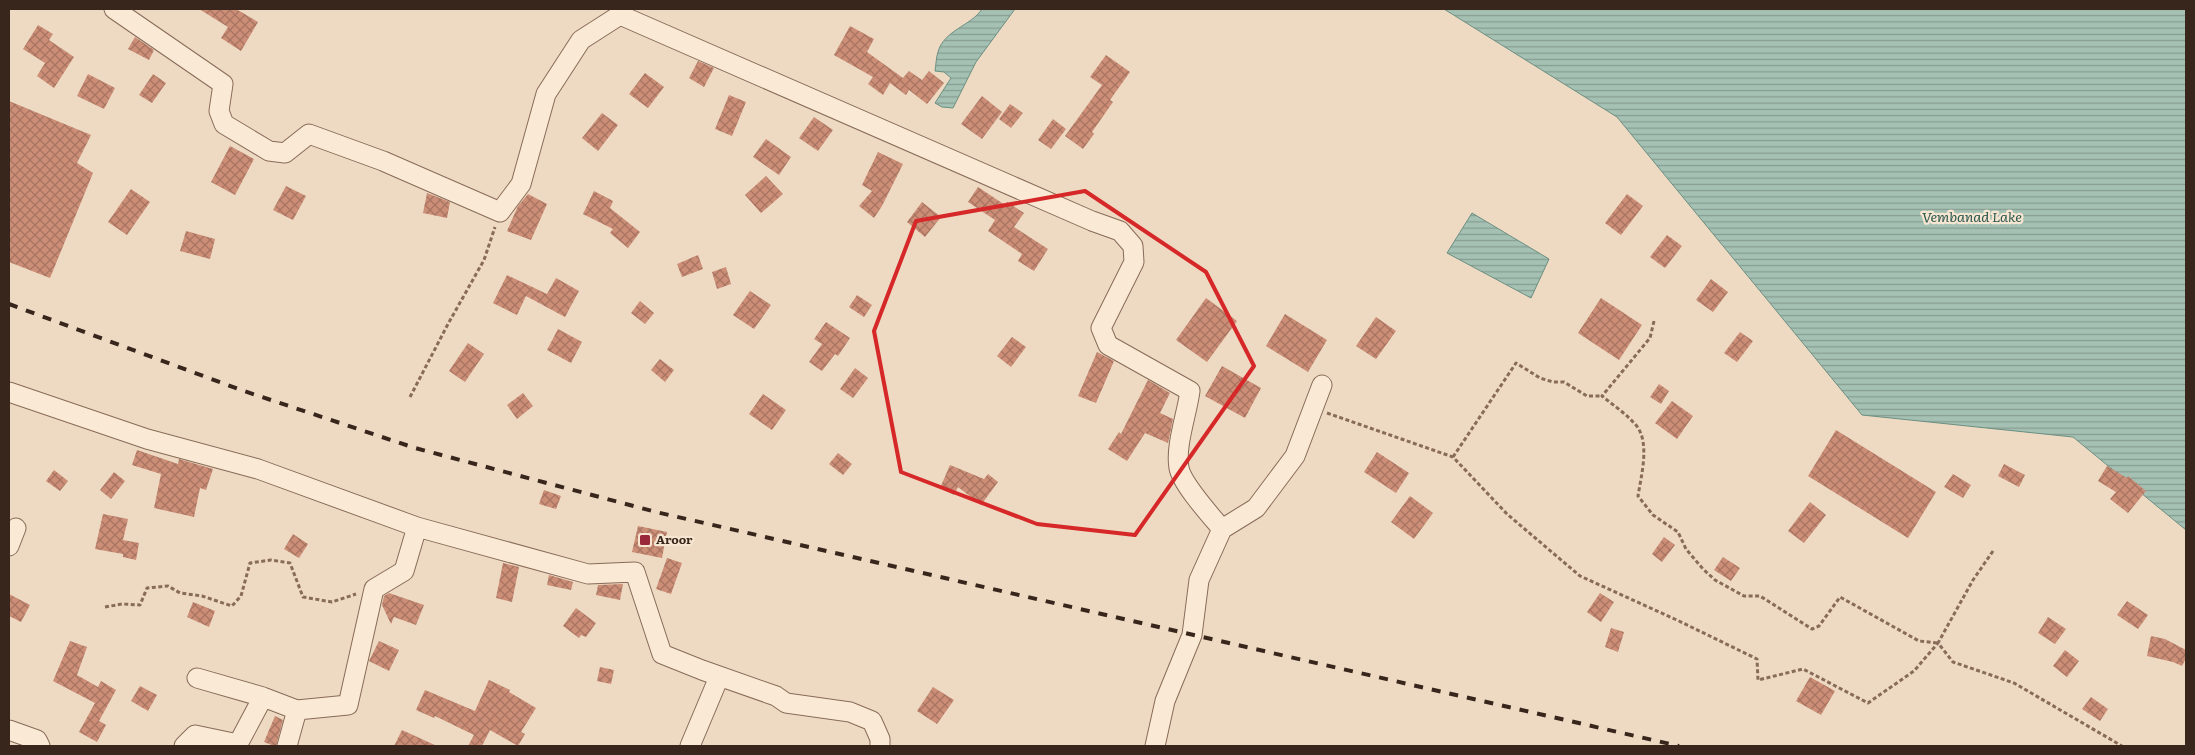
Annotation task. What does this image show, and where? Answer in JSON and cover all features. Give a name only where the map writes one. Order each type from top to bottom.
[{"type":"street","points":[[114,9],[223,84],[218,111],[224,124],[269,151],[285,153],[309,134],[383,161],[500,212],[521,184],[546,94],[581,40],[620,15],[924,149],[1092,221],[1120,230],[1133,246],[1134,262],[1101,328],[1108,345],[1190,391],[1188,411],[1179,447],[1179,469],[1196,498],[1222,529]]},
{"type":"street","points":[[1155,746],[1165,701],[1192,635],[1199,580],[1222,529],[1256,508],[1295,456],[1322,385]]},
{"type":"street","points":[[9,392],[147,439],[258,469],[417,527],[588,574],[635,572],[662,654],[776,696],[786,703],[850,712],[872,722],[880,739],[880,746]]},
{"type":"street","points":[[197,678],[263,697],[296,710],[348,705],[374,589],[404,571],[417,527]]},
{"type":"street","points":[[9,546],[16,528]]},
{"type":"street","points":[[690,746],[719,676]]},
{"type":"street","points":[[184,746],[195,735],[238,744],[263,697]]},
{"type":"street","points":[[287,746],[296,710]]},
{"type":"street","points":[[9,730],[37,740],[40,746]]},
{"type":"path","points":[[410,397],[484,260],[500,212]]},
{"type":"path","points":[[1602,396],[1650,338],[1654,321]]},
{"type":"path","points":[[1453,457],[1516,363],[1540,378],[1553,382],[1564,382],[1587,396],[1602,396],[1637,425],[1643,440],[1643,462],[1638,496],[1653,515],[1678,532],[1686,549],[1703,569],[1716,580],[1744,596],[1760,596],[1776,608],[1812,628],[1819,626],[1840,597],[1919,641],[1938,643],[1953,662],[2014,684],[2122,746]]},
{"type":"path","points":[[1313,408],[1453,457],[1507,514],[1580,576],[1757,659],[1758,680],[1803,669],[1868,703],[1914,671],[1938,643],[1973,580],[1993,551]]},
{"type":"path","points":[[105,607],[122,604],[140,605],[147,588],[168,586],[180,592],[202,596],[232,606],[241,596],[250,563],[271,560],[290,563],[303,598],[332,602],[374,589]]},
{"type":"highlighted area","points":[[1085,191],[1206,272],[1254,366],[1135,535],[1037,524],[901,472],[874,331],[916,221]]},
{"type":"water","points":[[982,9],[1015,9],[976,62],[953,108],[942,107],[935,103],[951,78],[944,72],[935,71],[938,52],[946,38],[971,20]]},
{"type":"water","name":"Vembanad Lake","points":[[1444,9],[2186,9],[2186,530],[2073,437],[1862,415],[1617,117]]},
{"type":"water","points":[[1472,213],[1549,259],[1531,298],[1447,253]]},
{"type":"building","points":[[199,9],[236,9],[258,22],[241,51],[221,38],[228,27]]},
{"type":"building","points":[[38,25],[53,34],[49,40],[74,57],[54,88],[37,76],[45,63],[23,49]]},
{"type":"building","points":[[850,26],[874,39],[867,52],[903,78],[909,71],[922,80],[929,71],[944,83],[927,104],[909,90],[906,95],[890,83],[883,95],[868,84],[873,77],[834,55]]},
{"type":"building","points":[[135,37],[154,50],[149,60],[128,49]]},
{"type":"building","points":[[1106,55],[1130,72],[1110,100],[1113,102],[1092,132],[1094,134],[1083,149],[1065,136],[1102,85],[1090,77]]},
{"type":"building","points":[[698,61],[714,68],[704,87],[689,78]]},
{"type":"building","points":[[645,73],[664,87],[648,108],[629,94]]},
{"type":"building","points":[[88,74],[115,88],[104,109],[77,96]]},
{"type":"building","points":[[153,74],[166,83],[152,103],[139,95]]},
{"type":"building","points":[[729,95],[746,102],[732,136],[715,129]]},
{"type":"building","points":[[982,96],[1002,112],[982,139],[961,124]]},
{"type":"building","points":[[9,101],[91,135],[77,163],[93,173],[50,278],[9,262]]},
{"type":"building","points":[[1010,104],[1023,113],[1011,128],[999,119]]},
{"type":"building","points":[[602,113],[618,125],[598,151],[582,138]]},
{"type":"building","points":[[814,117],[833,130],[818,151],[799,138]]},
{"type":"building","points":[[1053,119],[1066,129],[1051,149],[1038,140]]},
{"type":"building","points":[[766,139],[791,157],[779,175],[753,157]]},
{"type":"building","points":[[230,146],[254,159],[235,195],[211,182]]},
{"type":"building","points":[[878,152],[903,164],[874,218],[859,206],[872,191],[862,185]]},
{"type":"building","points":[[766,176],[783,194],[761,213],[745,195]]},
{"type":"building","points":[[286,186],[306,196],[293,220],[273,210]]},
{"type":"building","points":[[978,187],[1005,205],[1007,202],[1024,213],[1014,227],[1048,249],[1034,271],[1018,261],[1022,254],[988,231],[995,220],[968,202]]},
{"type":"building","points":[[131,189],[150,202],[127,235],[108,222]]},
{"type":"building","points":[[594,191],[613,201],[610,208],[640,232],[628,248],[610,233],[613,229],[583,214]]},
{"type":"building","points":[[427,193],[450,202],[447,218],[423,213]]},
{"type":"building","points":[[528,194],[547,204],[531,240],[507,231],[518,206]]},
{"type":"building","points":[[1627,194],[1643,206],[1621,235],[1605,223]]},
{"type":"building","points":[[922,202],[941,217],[925,237],[907,222]]},
{"type":"building","points":[[186,231],[215,239],[210,259],[180,251]]},
{"type":"building","points":[[1667,235],[1682,246],[1665,268],[1650,257]]},
{"type":"building","points":[[698,255],[703,269],[682,277],[677,264]]},
{"type":"building","points":[[726,267],[731,284],[717,289],[712,272]]},
{"type":"building","points":[[507,275],[547,294],[556,278],[579,291],[565,317],[526,296],[517,315],[493,303]]},
{"type":"building","points":[[1711,279],[1728,292],[1713,312],[1696,300]]},
{"type":"building","points":[[750,291],[771,305],[754,329],[733,315]]},
{"type":"building","points":[[857,295],[872,305],[864,317],[849,307]]},
{"type":"building","points":[[1206,298],[1237,321],[1207,362],[1176,340]]},
{"type":"building","points":[[1601,298],[1642,325],[1619,360],[1578,333]]},
{"type":"building","points":[[640,301],[654,313],[645,324],[631,313]]},
{"type":"building","points":[[1285,314],[1327,340],[1308,372],[1266,346]]},
{"type":"building","points":[[1376,317],[1396,331],[1376,359],[1356,346]]},
{"type":"building","points":[[826,322],[850,338],[838,356],[835,354],[822,371],[809,362],[822,344],[814,339]]},
{"type":"building","points":[[558,329],[582,342],[571,363],[547,350]]},
{"type":"building","points":[[1740,332],[1753,341],[1737,362],[1724,353]]},
{"type":"building","points":[[1012,337],[1026,347],[1011,367],[997,356]]},
{"type":"building","points":[[468,343],[484,354],[465,382],[449,371]]},
{"type":"building","points":[[1097,352],[1114,361],[1096,403],[1078,396]]},
{"type":"building","points":[[660,359],[674,370],[665,382],[651,370]]},
{"type":"building","points":[[1222,366],[1261,388],[1245,418],[1205,396]]},
{"type":"building","points":[[855,368],[868,378],[853,398],[840,389]]},
{"type":"building","points":[[1148,380],[1170,393],[1160,413],[1173,419],[1168,443],[1145,433],[1127,461],[1108,449],[1119,432],[1121,434]]},
{"type":"building","points":[[1659,384],[1669,391],[1661,404],[1650,397]]},
{"type":"building","points":[[523,393],[533,406],[517,419],[507,405]]},
{"type":"building","points":[[763,394],[786,410],[772,430],[749,414]]},
{"type":"building","points":[[1672,401],[1693,416],[1677,439],[1655,423]]},
{"type":"building","points":[[1836,430],[1936,492],[1908,538],[1808,476]]},
{"type":"building","points":[[137,450],[178,464],[179,459],[213,469],[206,490],[200,488],[194,517],[154,508],[161,474],[132,465]]},
{"type":"building","points":[[1377,452],[1409,473],[1396,493],[1364,472]]},
{"type":"building","points":[[838,453],[852,464],[843,475],[829,464]]},
{"type":"building","points":[[2004,464],[2025,475],[2019,487],[1998,476]]},
{"type":"building","points":[[950,465],[984,479],[988,474],[998,482],[981,505],[958,487],[954,495],[940,488]]},
{"type":"building","points":[[2107,466],[2127,478],[2128,476],[2146,491],[2128,513],[2110,499],[2116,492],[2098,481]]},
{"type":"building","points":[[54,470],[68,481],[60,491],[46,481]]},
{"type":"building","points":[[114,472],[125,481],[111,499],[100,490]]},
{"type":"building","points":[[1953,474],[1971,485],[1963,498],[1944,487]]},
{"type":"building","points":[[544,490],[561,496],[556,509],[539,504]]},
{"type":"building","points":[[1410,496],[1433,513],[1414,539],[1391,522]]},
{"type":"building","points":[[1810,502],[1826,515],[1804,543],[1788,531]]},
{"type":"building","points":[[103,514],[128,519],[123,540],[139,543],[136,560],[123,557],[123,554],[95,549]]},
{"type":"building","points":[[638,526],[667,532],[662,558],[632,552]]},
{"type":"building","points":[[293,534],[308,544],[299,558],[284,549]]},
{"type":"building","points":[[1664,537],[1675,545],[1662,562],[1652,554]]},
{"type":"building","points":[[1723,557],[1740,568],[1731,581],[1714,570]]},
{"type":"building","points":[[667,558],[682,563],[671,594],[656,589]]},
{"type":"building","points":[[503,563],[519,567],[512,602],[496,598]]},
{"type":"building","points":[[549,575],[573,582],[571,590],[547,585]]},
{"type":"building","points":[[623,584],[620,600],[596,595],[598,585]]},
{"type":"building","points":[[389,593],[424,605],[416,625],[394,617],[391,624],[382,605],[384,596]]},
{"type":"building","points":[[1600,593],[1614,602],[1601,622],[1587,612]]},
{"type":"building","points":[[9,594],[30,605],[21,622],[9,616]]},
{"type":"building","points":[[2127,601],[2148,615],[2138,629],[2117,615]]},
{"type":"building","points":[[193,602],[215,611],[209,627],[187,617]]},
{"type":"building","points":[[576,608],[596,623],[586,637],[581,635],[579,638],[563,626]]},
{"type":"building","points":[[2048,617],[2066,629],[2055,644],[2038,633]]},
{"type":"building","points":[[1611,628],[1624,632],[1618,652],[1605,647]]},
{"type":"building","points":[[2151,636],[2165,639],[2186,650],[2186,658],[2182,666],[2147,656]]},
{"type":"building","points":[[70,641],[87,647],[77,675],[98,687],[101,681],[116,690],[99,721],[106,725],[97,742],[79,732],[95,703],[53,681]]},
{"type":"building","points":[[379,641],[399,650],[389,671],[369,661]]},
{"type":"building","points":[[2065,650],[2079,661],[2067,677],[2053,666]]},
{"type":"building","points":[[600,667],[614,670],[611,684],[597,681]]},
{"type":"building","points":[[1810,677],[1835,691],[1821,715],[1796,701]]},
{"type":"building","points":[[489,680],[510,690],[509,692],[536,708],[521,732],[525,734],[518,746],[490,730],[482,746],[468,746],[474,735],[435,716],[434,718],[416,710],[425,690],[475,711]]},
{"type":"building","points":[[140,686],[157,695],[148,711],[131,701]]},
{"type":"building","points":[[933,687],[954,700],[937,724],[917,711]]},
{"type":"building","points":[[2091,697],[2108,709],[2100,721],[2082,709]]},
{"type":"building","points":[[275,716],[283,720],[276,746],[274,746],[264,742]]},
{"type":"building","points":[[402,730],[437,746],[394,746]]},
{"type":"railway","points":[[9,304],[241,390],[415,448],[656,512],[1679,746]]},
{"type":"place","name":"Aroor","points":[[645,540]]}]
